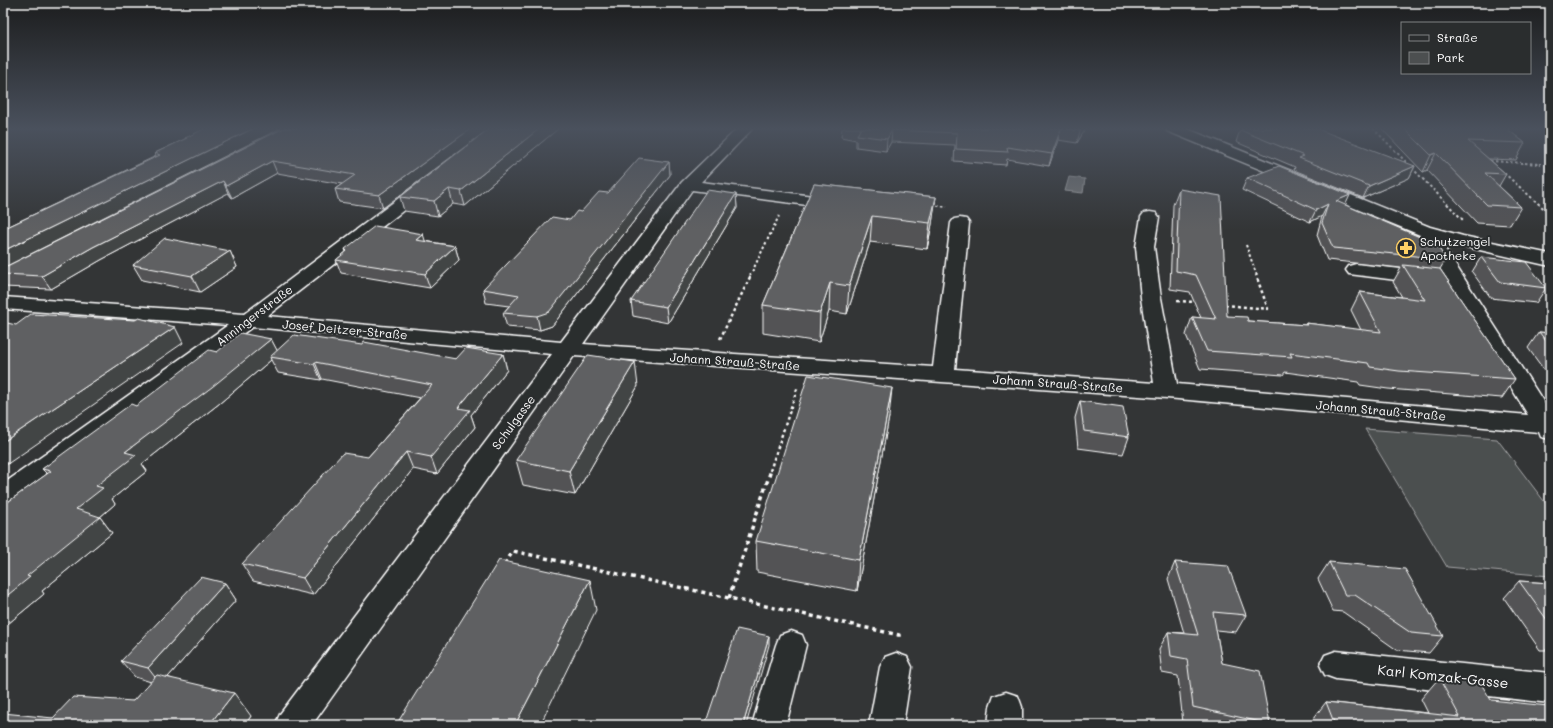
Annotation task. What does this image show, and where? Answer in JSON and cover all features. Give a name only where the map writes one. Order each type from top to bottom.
[{"type":"street","name":"Schulgasse","points":[[292,725],[566,349],[688,185],[711,162]]},
{"type":"street","points":[[1255,162],[1424,231],[1460,241],[1550,260]]},
{"type":"street","name":"Anningerstraße","points":[[3,497],[248,320],[438,176]]},
{"type":"street","points":[[688,185],[857,206]]},
{"type":"street","points":[[1150,217],[1145,247],[1150,298],[1167,391]]},
{"type":"street","points":[[943,375],[960,223]]},
{"type":"street","points":[[1424,231],[1549,427]]},
{"type":"street","points":[[1356,270],[1456,282]]},
{"type":"street","name":"Josef Deitzer-Straße","points":[[3,303],[248,320],[566,349]]},
{"type":"street","name":"Johann Strauß-Straße","points":[[566,349],[1167,391],[1549,427]]},
{"type":"street","points":[[769,725],[791,645]]},
{"type":"street","name":"Karl Komzak-Gasse","points":[[1336,665],[1550,688]]},
{"type":"street","points":[[886,725],[896,667]]},
{"type":"path","points":[[1407,162],[1467,223]]},
{"type":"path","points":[[1491,162],[1495,166]]},
{"type":"path","points":[[1507,162],[1541,164]]},
{"type":"path","points":[[1501,170],[1550,214]]},
{"type":"path","points":[[930,205],[960,208],[960,223]]},
{"type":"path","points":[[710,359],[782,211]]},
{"type":"path","points":[[1221,305],[1268,309],[1246,245]]},
{"type":"path","points":[[1150,298],[1198,302]]},
{"type":"path","points":[[729,598],[805,366]]},
{"type":"path","points":[[500,572],[513,552],[899,635],[896,667]]},
{"type":"green space","points":[[1365,429],[1497,439],[1550,509],[1550,576],[1447,567]]},
{"type":"shaded area","points":[[1069,177],[1085,179],[1083,193],[1065,191]]},
{"type":"building","points":[[145,162],[185,162],[3,251],[3,229]]},
{"type":"building","points":[[216,162],[270,162],[226,186],[223,181],[93,247],[42,276],[3,274],[3,268]]},
{"type":"building","points":[[278,162],[425,162],[379,195],[335,189],[355,175]]},
{"type":"building","points":[[446,162],[497,162],[461,191],[449,189],[434,201],[400,197]]},
{"type":"building","points":[[635,162],[669,162],[549,312],[537,316],[503,313],[519,295],[483,289],[552,217],[570,220],[577,211],[581,212],[599,192],[608,193]]},
{"type":"building","points":[[1309,162],[1404,162],[1415,166],[1369,186]]},
{"type":"building","points":[[1445,162],[1492,162],[1506,174],[1485,173],[1521,207],[1487,205]]},
{"type":"building","points":[[1279,166],[1350,195],[1336,201],[1436,244],[1446,259],[1333,248],[1322,223],[1328,204],[1316,210],[1247,178]]},
{"type":"building","points":[[814,184],[936,197],[930,223],[872,216],[849,286],[830,283],[820,313],[763,305]]},
{"type":"building","points":[[1179,189],[1221,196],[1227,316],[1247,317],[1248,321],[1307,325],[1306,323],[1381,332],[1360,292],[1425,300],[1403,265],[1440,269],[1515,379],[1399,371],[1370,367],[1368,363],[1290,353],[1292,357],[1207,351],[1192,317],[1216,319],[1196,275],[1176,271]]},
{"type":"building","points":[[707,190],[736,194],[666,307],[631,301]]},
{"type":"building","points":[[375,226],[423,234],[416,240],[455,246],[425,274],[336,260],[347,251],[345,249]]},
{"type":"building","points":[[165,238],[230,251],[192,276],[133,265]]},
{"type":"building","points":[[1481,257],[1526,262],[1546,288],[1500,282]]},
{"type":"building","points":[[31,314],[135,320],[139,318],[175,327],[3,442],[3,322],[16,325]]},
{"type":"building","points":[[1539,332],[1550,333],[1550,346]]},
{"type":"building","points":[[240,333],[271,339],[212,387],[125,452],[136,455],[96,486],[103,488],[76,509],[100,517],[27,576],[30,577],[3,599],[3,504],[51,471],[42,469],[131,404],[136,406],[209,350],[217,352]]},
{"type":"building","points":[[294,335],[362,345],[364,342],[456,359],[466,348],[503,354],[458,408],[470,410],[431,457],[406,452],[303,578],[242,564],[343,453],[368,457],[432,385],[315,362],[314,364],[270,357]]},
{"type":"building","points":[[588,355],[635,362],[569,471],[516,460]]},
{"type":"building","points":[[808,375],[892,388],[859,560],[756,541]]},
{"type":"building","points":[[1080,401],[1123,407],[1129,437],[1084,431]]},
{"type":"building","points":[[499,560],[590,580],[515,725],[396,725]]},
{"type":"building","points":[[1175,562],[1228,566],[1246,615],[1213,612],[1222,663],[1260,671],[1270,724],[1193,707],[1187,659],[1171,656],[1168,632],[1198,635]]},
{"type":"building","points":[[1329,562],[1405,569],[1443,636],[1411,633],[1355,595],[1345,595]]},
{"type":"building","points":[[201,577],[225,583],[148,668],[121,661]]},
{"type":"building","points":[[1519,581],[1550,583],[1550,624]]},
{"type":"building","points":[[737,629],[769,636],[743,725],[705,725]]},
{"type":"building","points":[[157,675],[234,693],[209,725],[3,725],[3,713],[53,718],[73,697],[133,701]]},
{"type":"building","points":[[1439,678],[1480,682],[1491,700],[1548,706],[1550,709],[1550,725],[1335,725],[1326,702],[1460,717]]},
{"type":"place","name":"Schutzengel Apotheke","points":[[1406,248]]}]
